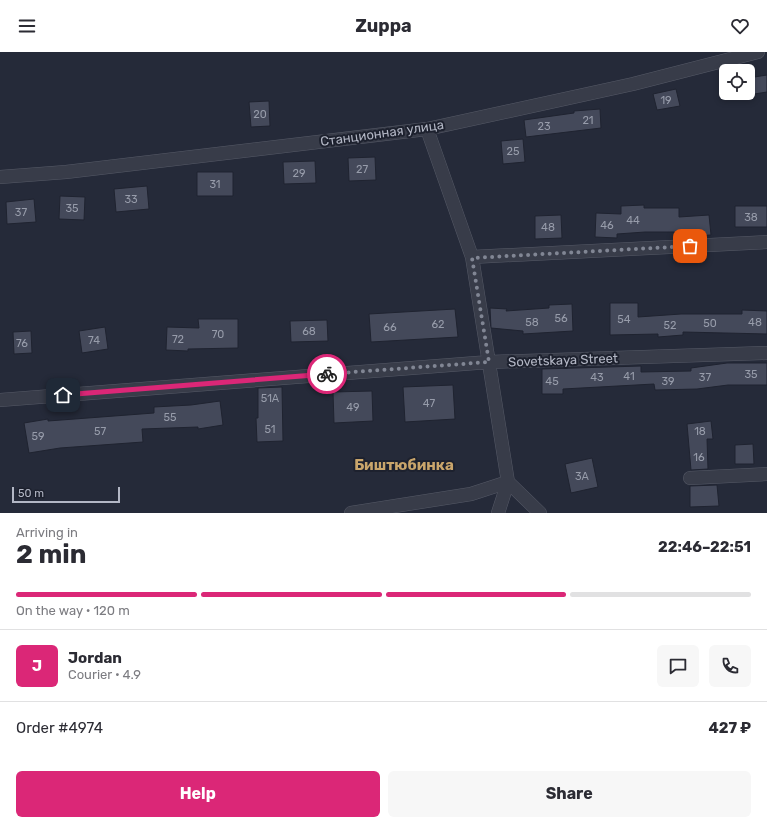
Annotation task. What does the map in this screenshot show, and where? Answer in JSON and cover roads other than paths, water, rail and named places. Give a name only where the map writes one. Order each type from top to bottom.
[{"type":"street","name":"Станционная улица","points":[[0,177],[66,172],[427,129],[633,84],[758,52]]},
{"type":"street","points":[[427,129],[472,258],[508,482],[498,513]]},
{"type":"street","points":[[472,258],[767,242]]},
{"type":"street","name":"Sovetskaya Street","points":[[0,400],[489,362],[767,353]]},
{"type":"street","points":[[690,478],[767,474]]},
{"type":"street","points":[[351,513],[471,494],[508,482]]},
{"type":"street","points":[[508,482],[540,513]]},
{"type":"district","name":"Биштюбинка","points":[[404,465]]}]
